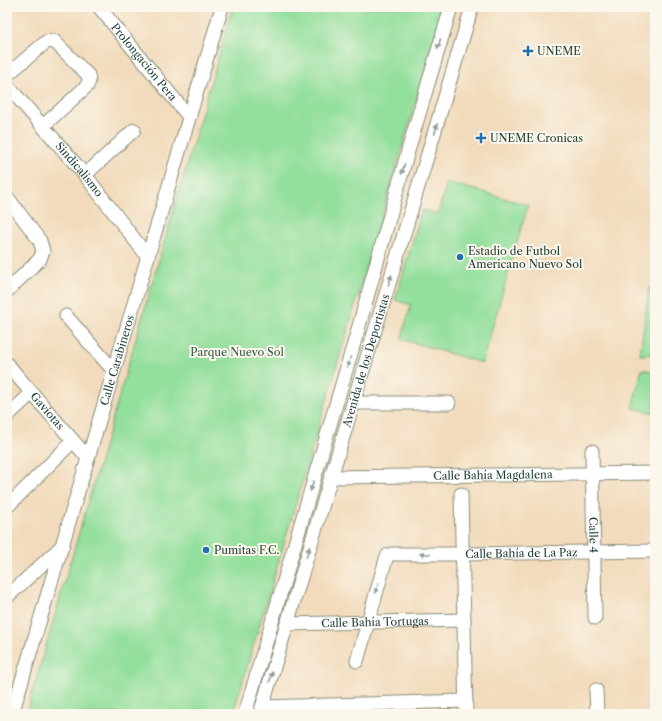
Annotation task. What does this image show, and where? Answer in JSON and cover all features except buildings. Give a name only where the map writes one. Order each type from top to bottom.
[{"type":"street","name":"Prolongación Pera","points":[[99,7],[189,117]]},
{"type":"street","name":"Calle Carabineros","points":[[12,714],[222,7]]},
{"type":"street","name":"Avenida de los Deportistas","points":[[244,714],[357,332],[450,7]]},
{"type":"street","name":"Avenida de los Deportistas","points":[[261,711],[472,7]]},
{"type":"street","points":[[7,74],[46,42],[54,41],[88,75],[89,81],[87,86],[43,126]]},
{"type":"street","name":"Sindicalismo","points":[[7,85],[85,175],[148,257]]},
{"type":"street","points":[[85,175],[134,130]]},
{"type":"street","points":[[410,144],[430,149]]},
{"type":"street","points":[[7,197],[40,241],[43,251],[40,260],[7,291]]},
{"type":"street","points":[[66,316],[114,371]]},
{"type":"street","points":[[357,332],[373,337]]},
{"type":"street","name":"Gaviotas","points":[[7,364],[88,457]]},
{"type":"street","points":[[7,416],[32,393]]},
{"type":"street","points":[[353,403],[449,403]]},
{"type":"street","points":[[7,507],[73,441]]},
{"type":"street","name":"Calle 4","points":[[592,451],[595,618]]},
{"type":"street","name":"Calle Bahía Magdalena","points":[[331,477],[655,473]]},
{"type":"street","points":[[261,711],[466,708],[461,494]]},
{"type":"street","points":[[7,597],[63,544]]},
{"type":"street","name":"Calle Bahía de La Paz","points":[[368,622],[386,559],[388,555],[392,554],[655,551]]},
{"type":"street","name":"Calle Bahía Tortugas","points":[[287,624],[464,620]]},
{"type":"street","points":[[357,661],[368,622]]},
{"type":"street","points":[[596,690],[597,714]]},
{"type":"green space","name":"Parque Nuevo Sol","points":[[233,7],[444,7],[233,714],[26,714]]},
{"type":"green space","name":"Estadio de Futbol Americano Nuevo Sol","points":[[447,182],[528,205],[482,363],[401,339],[411,305],[395,300],[422,210],[438,214]]},
{"type":"green space","points":[[649,288],[655,288],[655,354],[640,355]]},
{"type":"green space","points":[[642,369],[655,372],[655,413],[632,408]]},
{"type":"place","name":"UNEME","points":[[528,51]]},
{"type":"place","name":"UNEME Cronicas","points":[[481,138]]},
{"type":"place","name":"Estadio de Futbol Americano Nuevo Sol","points":[[460,257]]},
{"type":"place","name":"Pumitas F.C.","points":[[206,550]]}]
